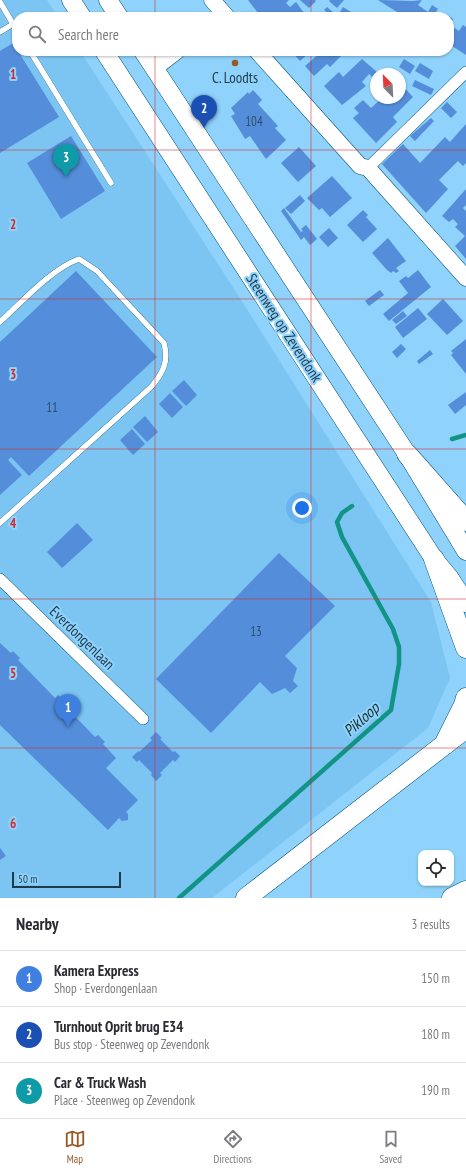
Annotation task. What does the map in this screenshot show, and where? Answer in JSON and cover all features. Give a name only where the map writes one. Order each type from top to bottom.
[{"type":"highway","points":[[407,454],[466,521]]},
{"type":"highway","points":[[434,559],[466,648]]},
{"type":"highway","points":[[444,744],[462,710],[466,698]]},
{"type":"highway","points":[[246,898],[466,728]]},
{"type":"highway","points":[[452,898],[466,891]]},
{"type":"main road","points":[[71,0],[79,12]]},
{"type":"main road","points":[[108,0],[116,12]]},
{"type":"main road","name":"Steenweg op Zevendonk","points":[[107,56],[434,559],[449,577],[466,603]]},
{"type":"main road","points":[[147,56],[407,454],[466,552]]},
{"type":"street","points":[[212,0],[222,12]]},
{"type":"street","points":[[155,68],[171,56]]},
{"type":"street","points":[[261,56],[360,166],[368,168],[466,278]]},
{"type":"street","points":[[368,168],[466,72]]},
{"type":"street","name":"Everdongenlaan","points":[[0,579],[143,719]]},
{"type":"lane","points":[[0,2],[12,22]]},
{"type":"lane","points":[[0,32],[12,25]]},
{"type":"lane","points":[[33,56],[110,184]]},
{"type":"lane","points":[[0,322],[48,278],[70,262],[79,259],[97,271],[164,343],[166,352],[166,362],[162,375],[151,387],[0,523]]},
{"type":"shaded area","points":[[0,0],[47,0],[55,12],[12,12],[12,56],[83,56],[245,306],[431,602],[450,678],[428,728],[212,898],[0,898]]},
{"type":"building","points":[[248,0],[289,0],[286,3],[290,7],[296,2],[303,12],[257,12]]},
{"type":"building","points":[[300,0],[315,0],[316,1],[309,8]]},
{"type":"building","points":[[344,0],[337,8],[329,1]]},
{"type":"building","points":[[378,0],[422,0],[418,5],[428,12],[397,12]]},
{"type":"building","points":[[432,5],[438,9],[436,12],[428,12]]},
{"type":"building","points":[[327,7],[332,12],[326,12],[324,10]]},
{"type":"building","points":[[343,7],[351,12],[340,12]]},
{"type":"building","points":[[463,25],[466,27],[466,55],[454,47],[454,28],[459,31]]},
{"type":"building","points":[[12,44],[12,56],[21,56],[59,117],[0,153],[0,51]]},
{"type":"building","points":[[296,56],[306,56],[300,61]]},
{"type":"building","points":[[316,56],[341,56],[330,67],[327,64],[314,76],[305,66]]},
{"type":"building","points":[[362,59],[372,68],[370,68],[370,75],[369,74],[362,82],[366,86],[342,105],[324,86],[339,72],[343,77]]},
{"type":"building","points":[[404,59],[415,66],[410,74],[406,71],[406,68],[399,67]]},
{"type":"building","points":[[420,63],[433,71],[429,79],[415,71]]},
{"type":"building","points":[[415,80],[434,89],[431,95],[412,86]]},
{"type":"building","points":[[406,89],[413,97],[406,104]]},
{"type":"building","points":[[253,90],[262,100],[258,104],[278,126],[275,128],[286,140],[266,159],[250,136],[245,139],[231,116],[235,114],[231,108],[248,92],[249,94]]},
{"type":"building","points":[[363,100],[371,108],[375,104],[406,104],[393,117],[397,122],[376,143],[353,118],[359,113],[354,108]]},
{"type":"building","points":[[447,102],[457,112],[451,118],[441,108]]},
{"type":"building","points":[[431,118],[434,121],[415,141],[410,136]]},
{"type":"building","points":[[466,124],[466,163],[463,166],[458,161],[439,180],[448,189],[426,213],[382,164],[403,144],[420,163],[445,137],[450,142]]},
{"type":"building","points":[[71,136],[105,191],[61,219],[27,163]]},
{"type":"building","points":[[299,147],[316,166],[298,182],[281,163]]},
{"type":"building","points":[[332,176],[352,198],[330,217],[322,208],[319,210],[307,198]]},
{"type":"building","points":[[466,189],[466,205],[463,208],[466,211],[466,259],[455,246],[465,236],[455,227],[458,224],[453,219],[449,222],[442,216]]},
{"type":"building","points":[[300,195],[305,201],[291,214],[285,208]]},
{"type":"building","points":[[284,208],[301,232],[303,231],[301,229],[306,225],[317,239],[310,245],[304,237],[301,240],[281,211]]},
{"type":"building","points":[[363,210],[368,215],[366,217],[377,229],[363,242],[347,225]]},
{"type":"building","points":[[329,228],[338,238],[328,247],[319,237]]},
{"type":"building","points":[[388,238],[406,261],[396,268],[399,271],[396,273],[393,271],[391,273],[387,270],[372,253]]},
{"type":"building","points":[[418,270],[431,287],[389,321],[383,314],[408,293],[399,281],[406,276],[408,278]]},
{"type":"building","points":[[76,271],[157,357],[29,476],[11,457],[8,460],[22,475],[0,495],[0,342]]},
{"type":"building","points":[[380,290],[384,295],[369,306],[365,301]]},
{"type":"building","points":[[443,299],[463,321],[447,335],[427,314]]},
{"type":"building","points":[[418,308],[427,319],[403,338],[395,327]]},
{"type":"building","points":[[403,311],[407,316],[396,324],[392,320]]},
{"type":"building","points":[[466,339],[466,374],[451,355],[453,353],[451,351]]},
{"type":"building","points":[[401,344],[406,349],[397,358],[392,352]]},
{"type":"building","points":[[430,350],[433,354],[419,364],[417,361]]},
{"type":"building","points":[[184,380],[197,395],[186,406],[172,391]]},
{"type":"building","points":[[466,392],[466,405],[455,414],[448,405]]},
{"type":"building","points":[[170,393],[183,407],[172,418],[159,404]]},
{"type":"building","points":[[145,416],[158,432],[147,442],[133,427]]},
{"type":"building","points":[[132,429],[145,444],[133,455],[120,440]]},
{"type":"building","points":[[77,523],[93,540],[62,568],[47,552]]},
{"type":"building","points":[[279,553],[335,606],[285,656],[297,668],[293,681],[298,686],[290,693],[285,688],[272,694],[260,682],[211,733],[156,679]]},
{"type":"building","points":[[0,643],[11,653],[13,651],[20,658],[18,660],[55,698],[58,695],[65,702],[63,704],[95,737],[98,735],[105,742],[103,744],[116,758],[106,768],[138,800],[126,812],[128,814],[128,820],[122,821],[119,818],[108,830],[0,725]]},
{"type":"building","points":[[156,732],[162,738],[160,739],[173,752],[175,751],[180,756],[175,762],[173,760],[160,773],[162,775],[156,781],[151,775],[152,773],[139,760],[137,762],[132,757],[152,740],[150,738]]},
{"type":"building","points":[[0,848],[6,856],[0,860]]},
{"type":"waterway","name":"Pikloop","points":[[452,439],[466,435]]},
{"type":"waterway","name":"Pikloop","points":[[179,898],[391,710],[399,664],[399,647],[393,629],[342,537],[337,522],[342,513],[352,506]]},
{"type":"place","name":"C. Loodts","points":[[235,63]]},
{"type":"place","name":"Turnhout Oprit brug E34","points":[[204,128]]},
{"type":"place","name":"Car & Truck Wash","points":[[66,177]]},
{"type":"place","name":"Kamera Express","points":[[68,727]]}]
